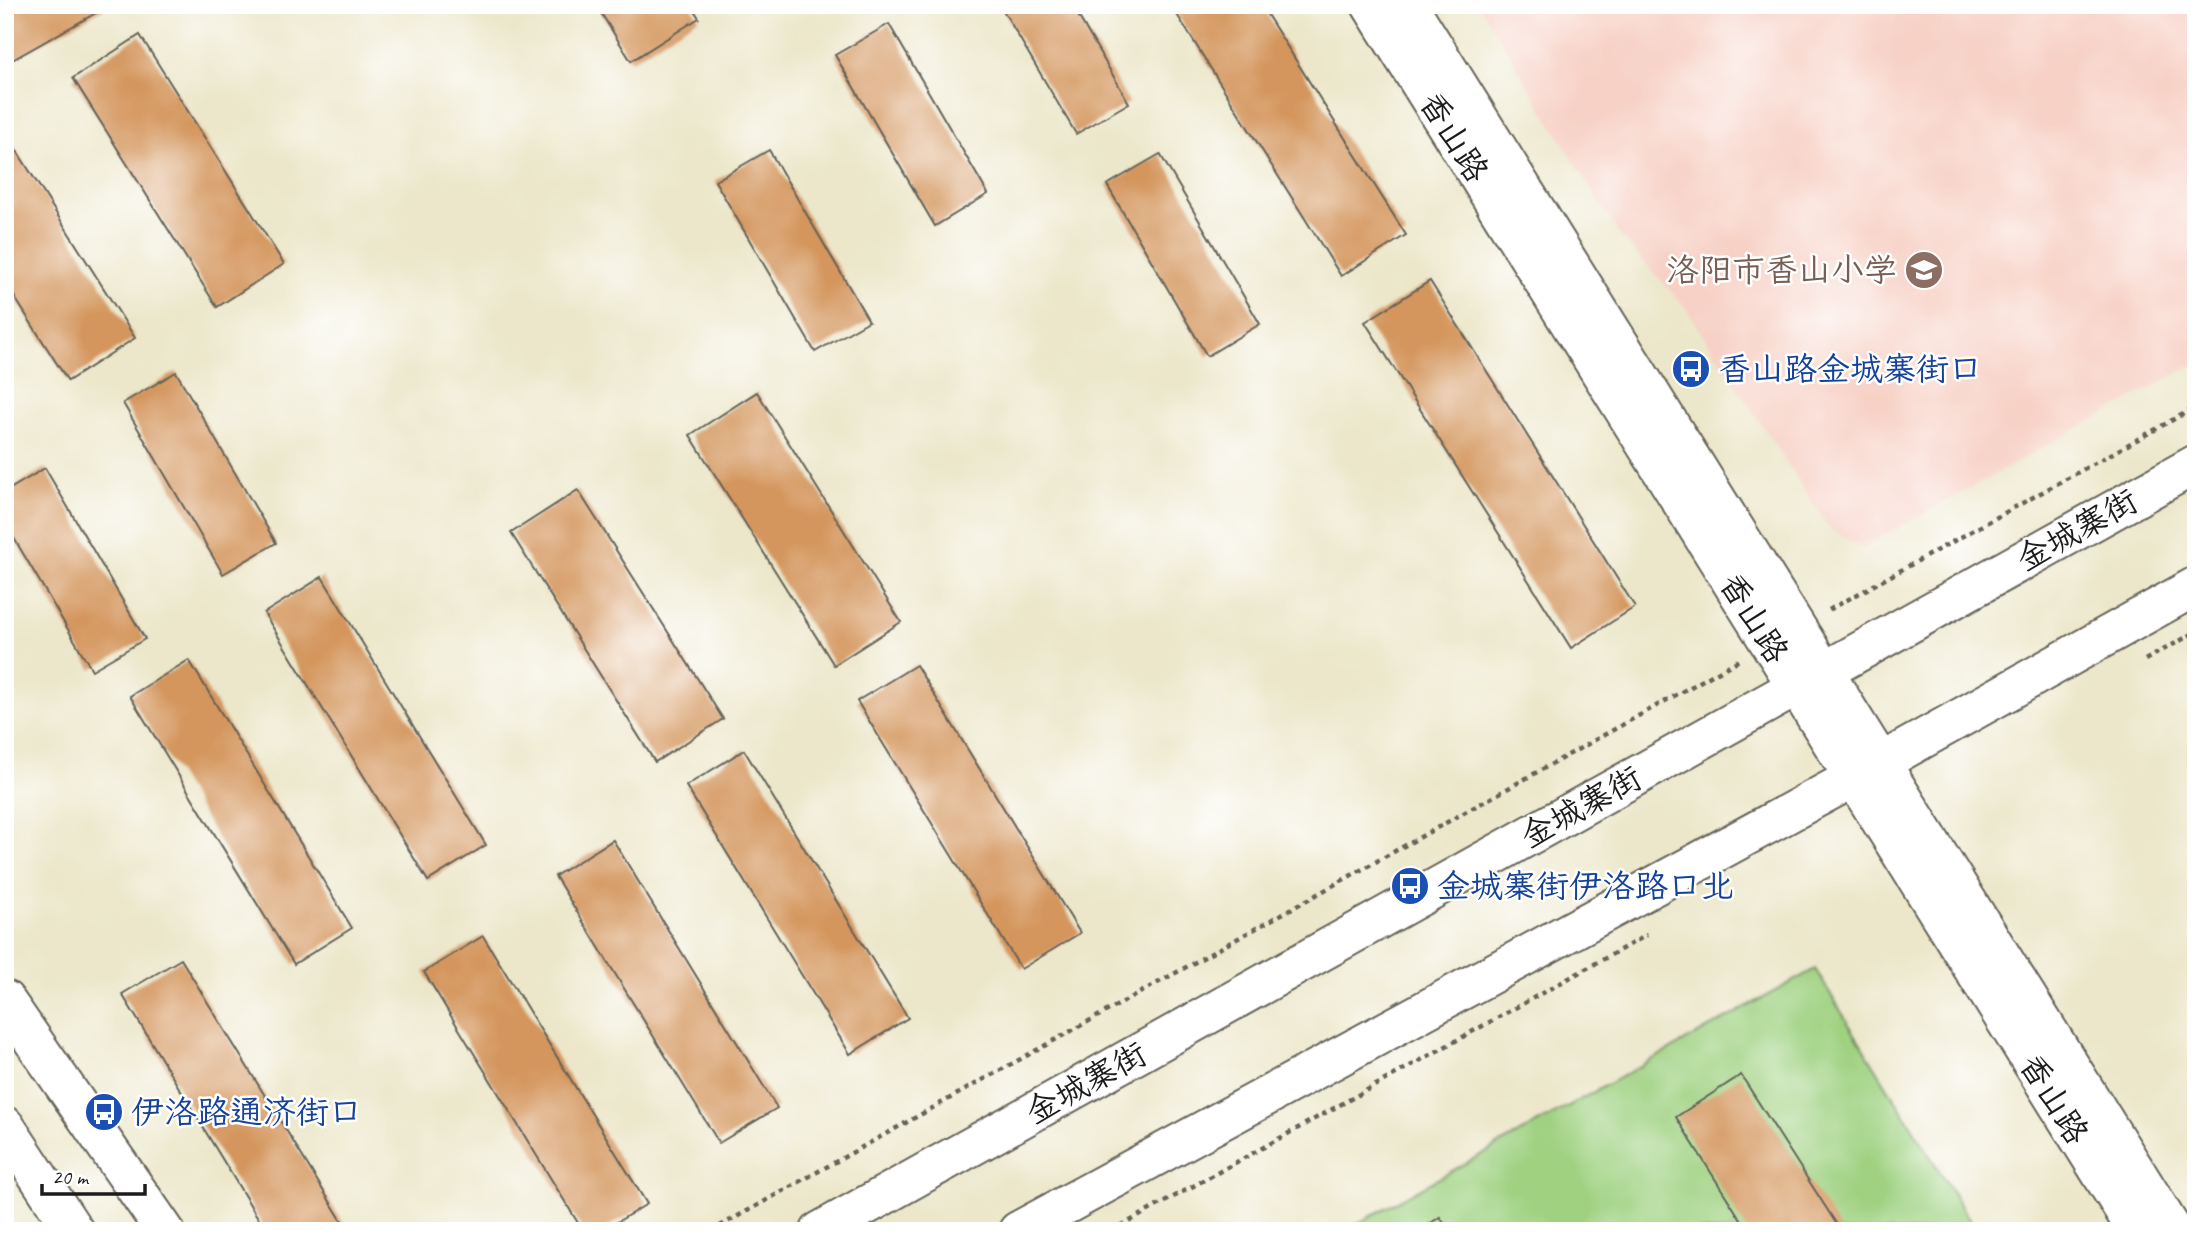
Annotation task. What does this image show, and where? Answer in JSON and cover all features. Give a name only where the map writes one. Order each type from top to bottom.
[{"type":"main road","name":"香山路","points":[[1371,5],[1783,636],[1867,770],[2173,1231]]},
{"type":"main road","name":"香山路","points":[[1408,5],[1783,636]]},
{"type":"main road","name":"金城寨街","points":[[820,1231],[2196,464]]},
{"type":"main road","points":[[1018,1231],[1867,770],[2196,586]]},
{"type":"main road","name":"香山路","points":[[1867,770],[2137,1231]]},
{"type":"main road","points":[[5,1000],[165,1231]]},
{"type":"main road","points":[[5,1126],[74,1231]]},
{"type":"path","points":[[711,1231],[2196,407]]},
{"type":"shaded area","name":"洛阳市香山小学","points":[[1479,5],[2196,5],[2196,363],[1862,548],[1829,528],[1685,307],[1618,233]]},
{"type":"green space","points":[[1815,969],[1976,1231],[1344,1231]]},
{"type":"building","points":[[5,5],[110,5],[5,64]]},
{"type":"building","points":[[596,5],[691,5],[699,18],[631,61]]},
{"type":"building","points":[[1000,5],[1072,5],[1129,103],[1076,134]]},
{"type":"building","points":[[1171,5],[1261,5],[1406,235],[1341,276]]},
{"type":"building","points":[[889,24],[988,194],[935,226],[835,55]]},
{"type":"building","points":[[140,35],[284,264],[217,307],[73,78]]},
{"type":"building","points":[[5,132],[135,338],[68,381],[5,282]]},
{"type":"building","points":[[769,150],[869,321],[815,352],[715,181]]},
{"type":"building","points":[[1160,154],[1260,324],[1207,356],[1107,185]]},
{"type":"building","points":[[1430,281],[1635,607],[1571,648],[1365,322]]},
{"type":"building","points":[[176,372],[276,543],[223,574],[123,403]]},
{"type":"building","points":[[757,392],[901,622],[834,665],[690,435]]},
{"type":"building","points":[[45,468],[145,639],[92,670],[5,523],[5,492]]},
{"type":"building","points":[[578,490],[723,719],[655,762],[511,533]]},
{"type":"building","points":[[322,577],[486,845],[428,881],[264,613]]},
{"type":"building","points":[[189,660],[352,928],[294,964],[130,696]]},
{"type":"building","points":[[916,665],[1080,933],[1021,969],[857,701]]},
{"type":"building","points":[[744,750],[908,1018],[850,1054],[686,786]]},
{"type":"building","points":[[613,840],[777,1108],[719,1143],[555,876]]},
{"type":"building","points":[[483,936],[647,1204],[602,1231],[583,1231],[424,972]]},
{"type":"building","points":[[181,959],[345,1226],[337,1231],[266,1231],[122,994]]},
{"type":"building","points":[[1741,1075],[1841,1231],[1748,1231],[1676,1117]]},
{"type":"building","points":[[1440,1217],[1449,1231],[1419,1231]]},
{"type":"place","name":"洛阳市香山小学","points":[[1924,270]]},
{"type":"place","name":"香山路金城寨街口","points":[[1691,369]]},
{"type":"place","name":"金城寨街伊洛路口北","points":[[1410,886]]},
{"type":"place","name":"伊洛路通济街口","points":[[104,1112]]}]
